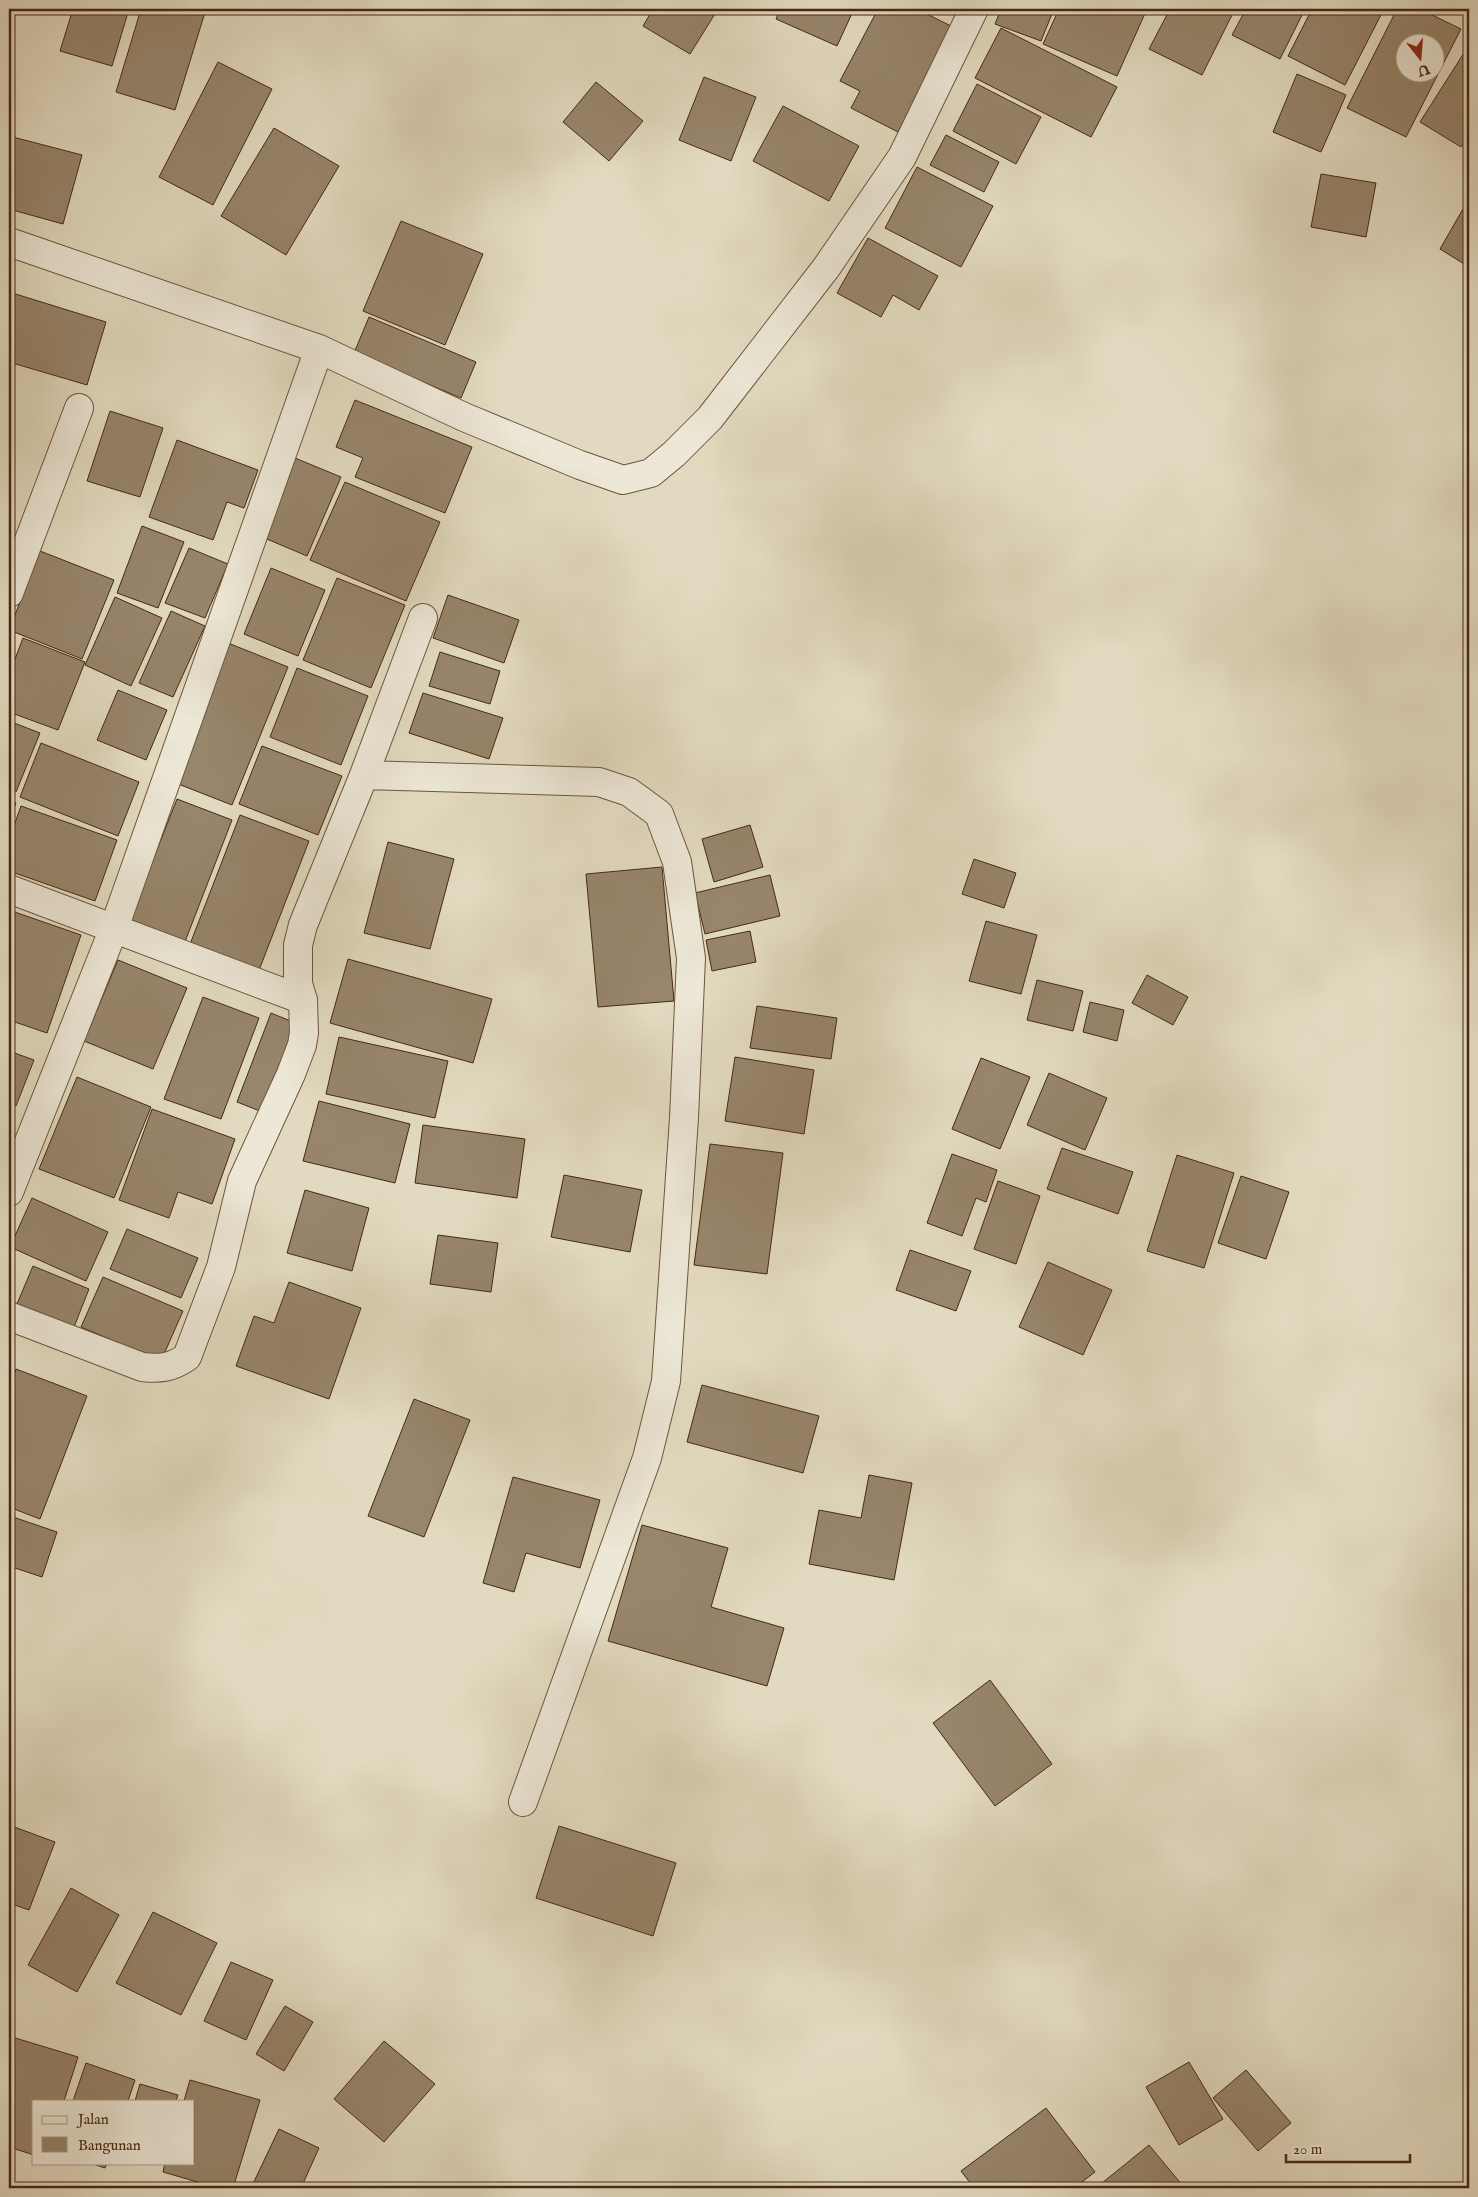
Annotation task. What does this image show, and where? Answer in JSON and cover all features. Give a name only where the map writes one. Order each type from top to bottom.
[{"type":"street","points":[[9,242],[319,349],[464,417],[580,465],[623,480],[651,473],[674,454],[710,418],[826,268],[902,157],[974,9]]},
{"type":"street","points":[[9,1192],[114,928],[319,349]]},
{"type":"street","points":[[9,593],[79,408]]},
{"type":"street","points":[[9,1316],[142,1367],[162,1369],[175,1365],[187,1357],[221,1266],[242,1181],[291,1074],[302,1045],[304,1033],[302,1000],[298,984],[298,945],[303,924],[364,775],[423,618]]},
{"type":"street","points":[[364,775],[599,782],[629,792],[659,814],[679,872],[692,958],[684,1118],[666,1381],[647,1458],[523,1802]]},
{"type":"street","points":[[9,888],[302,1000]]},
{"type":"building","points":[[73,9],[129,9],[112,66],[60,51]]},
{"type":"building","points":[[141,9],[206,9],[175,110],[116,92]]},
{"type":"building","points":[[653,9],[718,9],[690,54],[643,26]]},
{"type":"building","points":[[780,9],[854,9],[837,46],[776,19]]},
{"type":"building","points":[[878,9],[917,9],[953,27],[898,132],[851,108],[860,91],[840,81]]},
{"type":"building","points":[[1001,9],[1054,9],[1041,41],[995,24]]},
{"type":"building","points":[[1059,9],[1147,9],[1117,76],[1043,44]]},
{"type":"building","points":[[1170,9],[1235,9],[1202,75],[1149,49]]},
{"type":"building","points":[[1246,9],[1305,9],[1280,59],[1232,35]]},
{"type":"building","points":[[1312,9],[1384,9],[1345,85],[1288,56]]},
{"type":"building","points":[[1397,9],[1420,9],[1461,29],[1446,58],[1446,32],[1396,32],[1396,82],[1434,82],[1406,137],[1347,108]]},
{"type":"building","points":[[1001,28],[1117,87],[1091,137],[975,78]]},
{"type":"building","points":[[1469,45],[1469,135],[1461,147],[1420,122]]},
{"type":"building","points":[[218,62],[272,89],[213,205],[159,177]]},
{"type":"building","points":[[1297,74],[1346,95],[1321,152],[1273,132]]},
{"type":"building","points":[[704,77],[756,97],[731,161],[679,140]]},
{"type":"building","points":[[596,82],[643,121],[609,161],[563,122]]},
{"type":"building","points":[[977,84],[1041,117],[1016,164],[953,131]]},
{"type":"building","points":[[783,106],[859,146],[829,201],[753,161]]},
{"type":"building","points":[[274,128],[339,166],[286,255],[221,216]]},
{"type":"building","points":[[946,135],[999,162],[984,192],[930,165]]},
{"type":"building","points":[[9,136],[82,155],[63,224],[9,209]]},
{"type":"building","points":[[917,167],[993,206],[961,267],[885,228]]},
{"type":"building","points":[[1321,174],[1376,183],[1366,237],[1311,227]]},
{"type":"building","points":[[1463,209],[1469,213],[1469,267],[1440,249]]},
{"type":"building","points":[[401,221],[483,254],[445,345],[363,311]]},
{"type":"building","points":[[868,238],[938,276],[919,310],[893,295],[881,317],[837,293]]},
{"type":"building","points":[[9,292],[106,322],[87,385],[9,362]]},
{"type":"building","points":[[369,317],[476,362],[461,398],[354,353]]},
{"type":"building","points":[[355,400],[472,447],[445,513],[355,477],[363,458],[336,447]]},
{"type":"building","points":[[110,411],[163,428],[140,497],[87,481]]},
{"type":"building","points":[[177,440],[258,470],[244,508],[227,502],[213,540],[149,517]]},
{"type":"building","points":[[295,458],[341,477],[307,556],[262,537]]},
{"type":"building","points":[[345,482],[440,522],[406,601],[310,560]]},
{"type":"building","points":[[142,526],[184,542],[158,608],[117,593]]},
{"type":"building","points":[[189,548],[228,564],[205,618],[165,603]]},
{"type":"building","points":[[40,551],[114,580],[82,659],[9,630]]},
{"type":"building","points":[[271,568],[325,590],[298,656],[244,634]]},
{"type":"building","points":[[337,578],[405,605],[371,688],[303,660]]},
{"type":"building","points":[[448,595],[519,620],[504,663],[433,638]]},
{"type":"building","points":[[115,597],[162,618],[131,686],[85,665]]},
{"type":"building","points":[[171,611],[205,626],[173,697],[139,683]]},
{"type":"building","points":[[23,638],[85,662],[58,730],[9,712],[9,675]]},
{"type":"building","points":[[228,643],[288,667],[232,805],[173,782]]},
{"type":"building","points":[[440,652],[500,671],[490,704],[429,686]]},
{"type":"building","points":[[297,668],[368,696],[341,765],[270,737]]},
{"type":"building","points":[[118,690],[167,710],[146,760],[97,740]]},
{"type":"building","points":[[423,693],[503,718],[489,759],[409,733]]},
{"type":"building","points":[[9,721],[40,733],[16,792],[9,790]]},
{"type":"building","points":[[41,743],[139,782],[118,836],[20,797]]},
{"type":"building","points":[[262,746],[342,776],[318,835],[239,804]]},
{"type":"building","points":[[177,799],[232,820],[181,952],[125,931]]},
{"type":"building","points":[[9,800],[16,803],[9,819]]},
{"type":"building","points":[[21,806],[117,840],[95,901],[9,871],[9,840]]},
{"type":"building","points":[[240,815],[309,841],[256,978],[187,952]]},
{"type":"building","points":[[750,825],[763,867],[714,882],[702,839]]},
{"type":"building","points":[[388,842],[454,859],[430,949],[364,933]]},
{"type":"building","points":[[974,859],[1016,873],[1004,908],[962,894]]},
{"type":"building","points":[[662,867],[674,1001],[598,1007],[586,874]]},
{"type":"building","points":[[770,875],[780,916],[705,934],[695,893]]},
{"type":"building","points":[[9,910],[81,935],[47,1033],[9,1020]]},
{"type":"building","points":[[986,921],[1037,935],[1021,994],[969,981]]},
{"type":"building","points":[[750,931],[756,962],[712,971],[706,940]]},
{"type":"building","points":[[348,959],[492,999],[473,1063],[330,1023]]},
{"type":"building","points":[[118,960],[187,988],[153,1069],[84,1041]]},
{"type":"building","points":[[1147,975],[1188,997],[1173,1025],[1132,1003]]},
{"type":"building","points":[[1037,980],[1083,991],[1073,1031],[1027,1020]]},
{"type":"building","points":[[203,997],[259,1018],[221,1119],[164,1099]]},
{"type":"building","points":[[1090,1002],[1124,1010],[1117,1041],[1083,1032]]},
{"type":"building","points":[[757,1006],[837,1018],[831,1059],[750,1048]]},
{"type":"building","points":[[271,1013],[298,1024],[265,1113],[237,1102]]},
{"type":"building","points":[[339,1037],[448,1061],[435,1118],[326,1094]]},
{"type":"building","points":[[9,1051],[34,1060],[16,1106],[9,1103]]},
{"type":"building","points":[[735,1057],[814,1070],[804,1134],[725,1121]]},
{"type":"building","points":[[981,1058],[1030,1077],[1000,1149],[952,1129]]},
{"type":"building","points":[[1049,1073],[1107,1098],[1085,1150],[1027,1125]]},
{"type":"building","points":[[77,1077],[151,1107],[114,1198],[39,1169]]},
{"type":"building","points":[[319,1101],[410,1124],[395,1183],[303,1161]]},
{"type":"building","points":[[152,1109],[235,1139],[212,1204],[178,1192],[169,1218],[119,1200]]},
{"type":"building","points":[[423,1125],[525,1139],[517,1198],[415,1183]]},
{"type":"building","points":[[710,1144],[783,1153],[767,1274],[694,1265]]},
{"type":"building","points":[[1062,1148],[1133,1172],[1118,1214],[1047,1189]]},
{"type":"building","points":[[952,1154],[997,1170],[986,1202],[976,1198],[962,1236],[927,1223]]},
{"type":"building","points":[[1177,1155],[1234,1173],[1204,1268],[1147,1251]]},
{"type":"building","points":[[564,1175],[642,1190],[630,1252],[551,1237]]},
{"type":"building","points":[[1241,1176],[1289,1192],[1266,1259],[1218,1243]]},
{"type":"building","points":[[998,1181],[1040,1196],[1016,1264],[974,1249]]},
{"type":"building","points":[[305,1190],[369,1208],[352,1271],[287,1253]]},
{"type":"building","points":[[32,1198],[108,1232],[86,1281],[10,1247]]},
{"type":"building","points":[[127,1229],[198,1258],[181,1298],[110,1269]]},
{"type":"building","points":[[438,1235],[498,1243],[491,1292],[430,1284]]},
{"type":"building","points":[[910,1250],[971,1271],[956,1311],[896,1290]]},
{"type":"building","points":[[1048,1262],[1112,1290],[1083,1355],[1019,1327]]},
{"type":"building","points":[[33,1266],[89,1289],[74,1327],[17,1304]]},
{"type":"building","points":[[103,1277],[183,1311],[161,1361],[81,1327]]},
{"type":"building","points":[[289,1282],[361,1308],[329,1399],[236,1366],[254,1316],[274,1323]]},
{"type":"building","points":[[16,1369],[87,1396],[40,1519],[9,1507],[9,1389]]},
{"type":"building","points":[[702,1385],[819,1416],[803,1473],[687,1442]]},
{"type":"building","points":[[414,1399],[470,1420],[424,1537],[368,1516]]},
{"type":"building","points":[[869,1475],[912,1483],[894,1580],[809,1564],[819,1510],[861,1518]]},
{"type":"building","points":[[513,1477],[600,1500],[580,1568],[526,1553],[514,1592],[483,1583]]},
{"type":"building","points":[[13,1517],[57,1532],[42,1577],[9,1566],[9,1530]]},
{"type":"building","points":[[642,1525],[728,1548],[711,1607],[784,1628],[767,1686],[608,1641]]},
{"type":"building","points":[[990,1680],[1052,1764],[995,1806],[933,1723]]},
{"type":"building","points":[[9,1825],[55,1842],[29,1910],[9,1903]]},
{"type":"building","points":[[559,1826],[676,1863],[653,1936],[536,1898]]},
{"type":"building","points":[[71,1888],[119,1915],[77,1992],[28,1965]]},
{"type":"building","points":[[153,1912],[217,1943],[181,2015],[116,1983]]},
{"type":"building","points":[[231,1962],[273,1980],[246,2040],[204,2021]]},
{"type":"building","points":[[285,2006],[313,2022],[284,2071],[256,2054]]},
{"type":"building","points":[[12,2037],[78,2057],[64,2100],[32,2100],[32,2154],[9,2147],[9,2045]]},
{"type":"building","points":[[384,2041],[435,2084],[384,2142],[334,2099]]},
{"type":"building","points":[[1189,2062],[1223,2119],[1179,2145],[1146,2087]]},
{"type":"building","points":[[86,2063],[135,2080],[128,2100],[73,2100]]},
{"type":"building","points":[[1246,2070],[1291,2123],[1258,2151],[1213,2098]]},
{"type":"building","points":[[190,2080],[260,2100],[233,2188],[218,2188],[163,2172],[165,2164],[195,2164],[195,2100],[184,2100]]},
{"type":"building","points":[[140,2084],[178,2095],[176,2100],[135,2100]]},
{"type":"building","points":[[1046,2108],[1095,2172],[1074,2188],[974,2188],[961,2171]]},
{"type":"building","points":[[279,2129],[319,2148],[301,2188],[251,2188]]},
{"type":"building","points":[[1149,2145],[1183,2186],[1180,2188],[1107,2188],[1102,2183]]},
{"type":"building","points":[[93,2164],[107,2164],[105,2168]]}]
